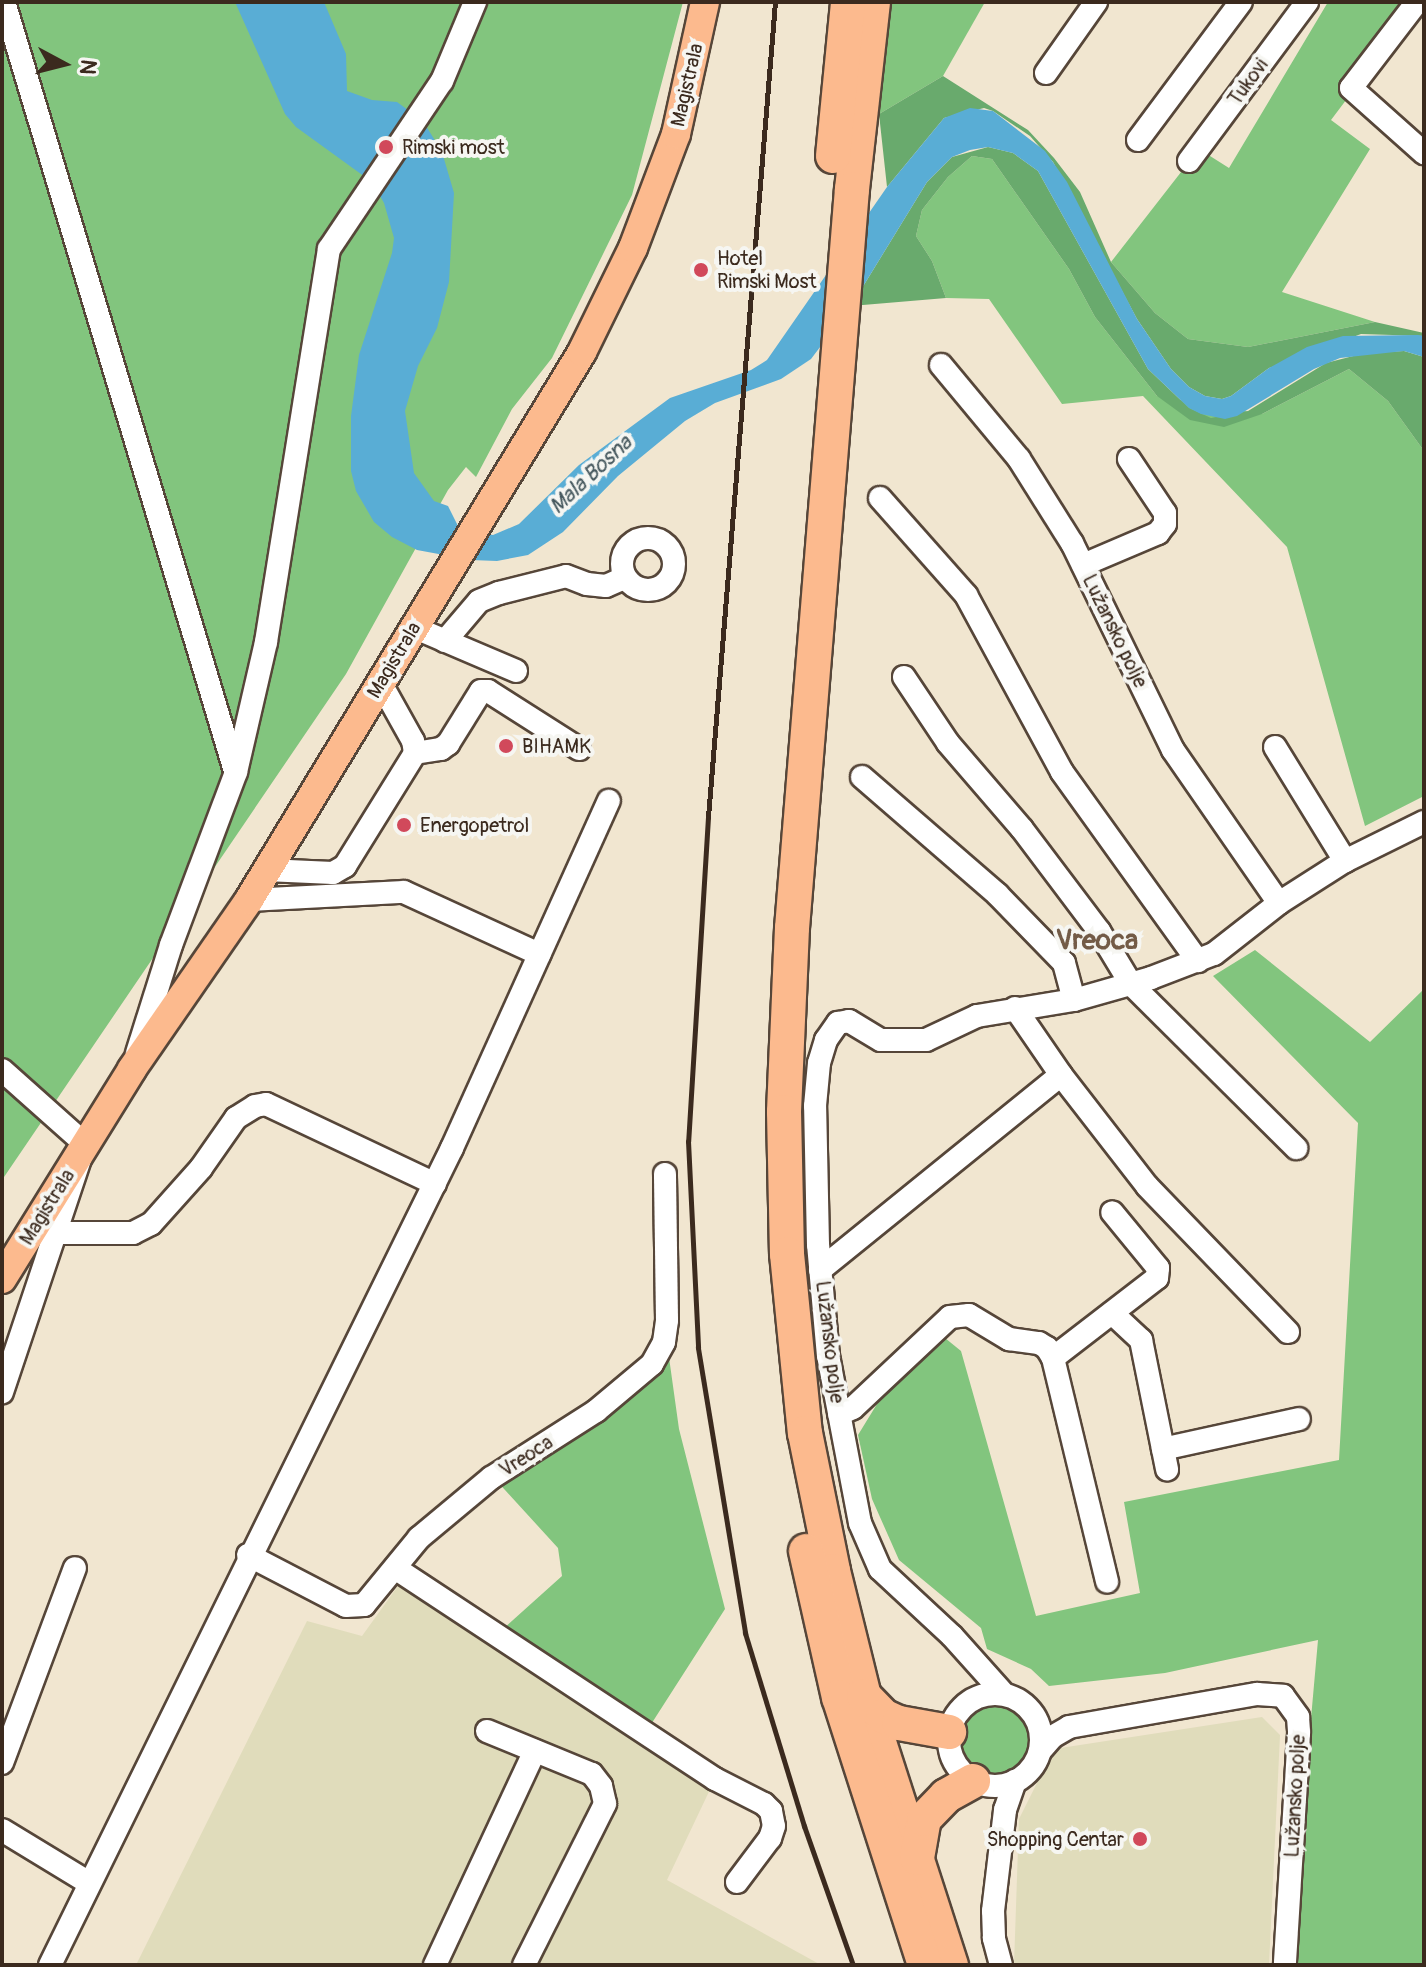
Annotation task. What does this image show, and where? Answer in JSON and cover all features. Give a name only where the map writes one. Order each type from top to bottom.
[{"type":"highway","points":[[848,2],[841,191],[827,365],[763,1054],[764,1251],[784,1437],[817,1609],[843,1710],[925,1965]]},
{"type":"highway","points":[[841,191],[873,2]]},
{"type":"highway","points":[[827,365],[792,928],[784,1112],[787,1254],[805,1433],[864,1696],[951,1965]]},
{"type":"highway","points":[[864,1696],[883,1716],[899,1723],[957,1718]]},
{"type":"highway","points":[[917,1858],[924,1819],[946,1796],[981,1784]]},
{"type":"main road","name":"Magistrala","points":[[2,1279],[132,1069],[249,900],[582,352],[633,248],[676,134],[705,2]]},
{"type":"street","points":[[4,2],[236,772]]},
{"type":"street","points":[[132,1069],[171,945],[236,772],[266,642],[329,249],[442,81],[475,2]]},
{"type":"street","points":[[1046,73],[1096,2]]},
{"type":"street","points":[[1138,140],[1241,2]]},
{"type":"street","name":"Tukovi","points":[[1189,161],[1307,2]]},
{"type":"street","points":[[1417,2],[1351,88],[1424,153]]},
{"type":"street","name":"Lužansko polje","points":[[941,365],[1019,459],[1083,565],[1173,750],[1279,903]]},
{"type":"street","points":[[1083,565],[1158,533],[1165,524],[1165,513],[1129,459]]},
{"type":"street","points":[[880,498],[966,595],[1062,772],[1198,961]]},
{"type":"street","points":[[445,641],[479,601],[499,593],[566,576],[587,584],[606,586],[624,578]]},
{"type":"street","points":[[417,622],[445,641],[516,671]]},
{"type":"street","points":[[904,677],[948,743],[1022,829],[1099,931],[1131,984],[1296,1148]]},
{"type":"street","points":[[266,870],[333,873],[345,866],[415,753],[413,741],[380,682]]},
{"type":"street","points":[[415,753],[441,749],[448,744],[481,691],[488,691],[579,749]]},
{"type":"street","points":[[1275,747],[1345,861]]},
{"type":"street","points":[[862,777],[976,874],[1064,963],[1074,1000]]},
{"type":"street","points":[[50,1965],[248,1555],[435,1184],[609,801]]},
{"type":"street","name":"Lužansko polje","points":[[1004,1694],[952,1636],[880,1569],[860,1523],[828,1356],[820,1270],[815,1106],[819,1063],[833,1026],[849,1021],[881,1040],[926,1040],[977,1016],[1074,1000],[1198,961],[1214,954],[1279,903],[1345,861],[1424,822]]},
{"type":"street","points":[[249,900],[404,892],[539,954]]},
{"type":"street","points":[[1015,1008],[1061,1075],[1147,1186],[1288,1332]]},
{"type":"street","points":[[2,1070],[85,1144],[2,1392]]},
{"type":"street","name":"Lužansko polje","points":[[820,1270],[1061,1075]]},
{"type":"street","points":[[57,1233],[133,1233],[151,1224],[201,1168],[236,1118],[255,1106],[266,1104],[435,1184]]},
{"type":"street","name":"Vreoca","points":[[248,1555],[346,1606],[364,1605],[419,1538],[491,1478],[596,1411],[652,1364],[664,1342],[667,1320],[665,1174]]},
{"type":"street","points":[[1107,1582],[1053,1358],[1157,1278],[1158,1268],[1112,1212]]},
{"type":"street","points":[[1112,1313],[1141,1340],[1165,1459],[1299,1419]]},
{"type":"street","name":"Lužansko polje","points":[[839,1414],[853,1408],[950,1317],[969,1315],[1009,1339],[1039,1343],[1053,1358]]},
{"type":"street","points":[[2,1763],[75,1568]]},
{"type":"street","points":[[395,1568],[715,1779],[764,1804],[771,1811],[774,1826],[770,1838],[737,1882]]},
{"type":"street","points":[[970,1658],[970,1679],[957,1718],[951,1755],[964,1775],[981,1784],[1005,1810]]},
{"type":"street","points":[[957,1718],[983,1694],[1004,1694],[1021,1701],[1033,1714],[1050,1723],[1069,1727]]},
{"type":"street","name":"Lužansko polje","points":[[1040,1751],[1052,1737],[1069,1727],[1257,1694],[1283,1696],[1298,1717],[1299,1733],[1285,1965]]},
{"type":"street","points":[[981,1784],[1015,1781],[1031,1769],[1040,1751],[1040,1732],[1033,1714]]},
{"type":"street","points":[[487,1731],[592,1774],[601,1786],[605,1804],[524,1965]]},
{"type":"street","points":[[435,1965],[535,1751]]},
{"type":"street","points":[[1001,1965],[994,1938],[993,1911],[1005,1810],[1015,1781]]},
{"type":"street","points":[[2,1830],[89,1883]]},
{"type":"shaded area","points":[[403,1579],[715,1779],[667,1880],[821,1965],[136,1965],[307,1621],[362,1636]]},
{"type":"shaded area","points":[[1262,1717],[1280,1735],[1269,1965],[1014,1965],[1019,1819],[1054,1749]]},
{"type":"green space","points":[[2,2],[683,2],[632,195],[552,358],[512,409],[476,477],[466,467],[448,490],[346,674],[2,1180]]},
{"type":"green space","points":[[889,2],[985,2],[943,76],[879,114]]},
{"type":"green space","points":[[1328,2],[1420,2],[1331,120],[1370,149],[1282,292],[1375,322],[1248,347],[1188,339],[1155,313],[1111,262],[1199,149],[1229,168]]},
{"type":"green space","points":[[943,76],[1028,130],[1080,192],[1111,262],[1155,313],[1188,339],[1248,347],[1375,322],[1424,333],[1424,336],[1361,334],[1269,368],[1231,396],[1222,399],[1205,396],[1189,387],[1171,369],[1137,319],[1053,162],[1030,136],[993,111],[984,108],[944,118],[887,187],[879,114]]},
{"type":"green space","points":[[988,147],[1013,153],[1038,171],[1148,369],[1189,408],[1211,418],[1248,411],[1326,363],[1365,353],[1404,351],[1424,357],[1424,451],[1388,401],[1349,369],[1262,414],[1224,427],[1190,420],[1157,396],[1095,317],[1069,269],[992,159],[972,156],[948,177],[922,210],[916,236],[932,261],[946,298],[851,306],[927,182],[952,157]]},
{"type":"green space","points":[[972,156],[992,159],[1069,269],[1095,317],[1157,396],[1262,414],[1349,369],[1388,401],[1424,451],[1424,796],[1365,826],[1287,547],[1143,396],[1062,404],[989,299],[946,298],[932,261],[916,236],[922,210],[948,177]]},
{"type":"green space","points":[[1255,950],[1370,1042],[1424,989],[1424,1965],[1289,1965],[1318,1640],[1165,1673],[1049,1686],[1031,1669],[987,1649],[981,1628],[899,1560],[872,1499],[858,1435],[885,1391],[945,1338],[961,1351],[1036,1616],[1140,1593],[1124,1502],[1339,1460],[1358,1123],[1213,976]]},
{"type":"green space","points":[[667,1343],[679,1429],[725,1609],[648,1729],[502,1630],[562,1576],[558,1548],[495,1479]]},
{"type":"green space","points":[[996,1700],[1011,1703],[1023,1712],[1032,1724],[1035,1739],[1032,1754],[1023,1766],[1011,1775],[996,1778],[981,1775],[969,1766],[960,1754],[957,1739],[960,1724],[969,1712],[981,1703]]},
{"type":"water","name":"Mala Bosna","points":[[235,2],[324,2],[346,54],[347,91],[372,100],[397,102],[423,121],[442,152],[454,193],[449,282],[437,328],[418,366],[405,411],[414,473],[434,501],[448,506],[460,530],[493,535],[519,524],[579,465],[670,398],[751,370],[767,360],[887,187],[944,118],[970,108],[993,111],[1045,151],[1067,182],[1137,319],[1171,369],[1189,387],[1205,396],[1222,399],[1231,396],[1269,368],[1307,347],[1343,336],[1424,336],[1424,357],[1404,351],[1340,358],[1314,369],[1237,416],[1225,419],[1201,414],[1189,408],[1148,369],[1038,171],[1013,153],[988,147],[970,150],[952,157],[927,182],[851,306],[811,359],[781,379],[715,403],[685,421],[618,476],[563,532],[528,555],[497,561],[471,560],[417,550],[392,537],[374,522],[356,491],[351,471],[351,416],[359,355],[394,238],[384,203],[372,182],[296,127],[285,114]]},
{"type":"railway","points":[[775,2],[708,817],[688,1141],[698,1348],[745,1633],[804,1826],[853,1965]]},
{"type":"place","name":"Rimski most","points":[[386,147]]},
{"type":"place","name":"Hotel Rimski Most","points":[[701,270]]},
{"type":"place","name":"BIHAMK","points":[[506,746]]},
{"type":"place","name":"Energopetrol","points":[[404,825]]},
{"type":"place","name":"Shopping Centar","points":[[1140,1839]]},
{"type":"district","name":"Vreoca","points":[[1097,941]]}]
